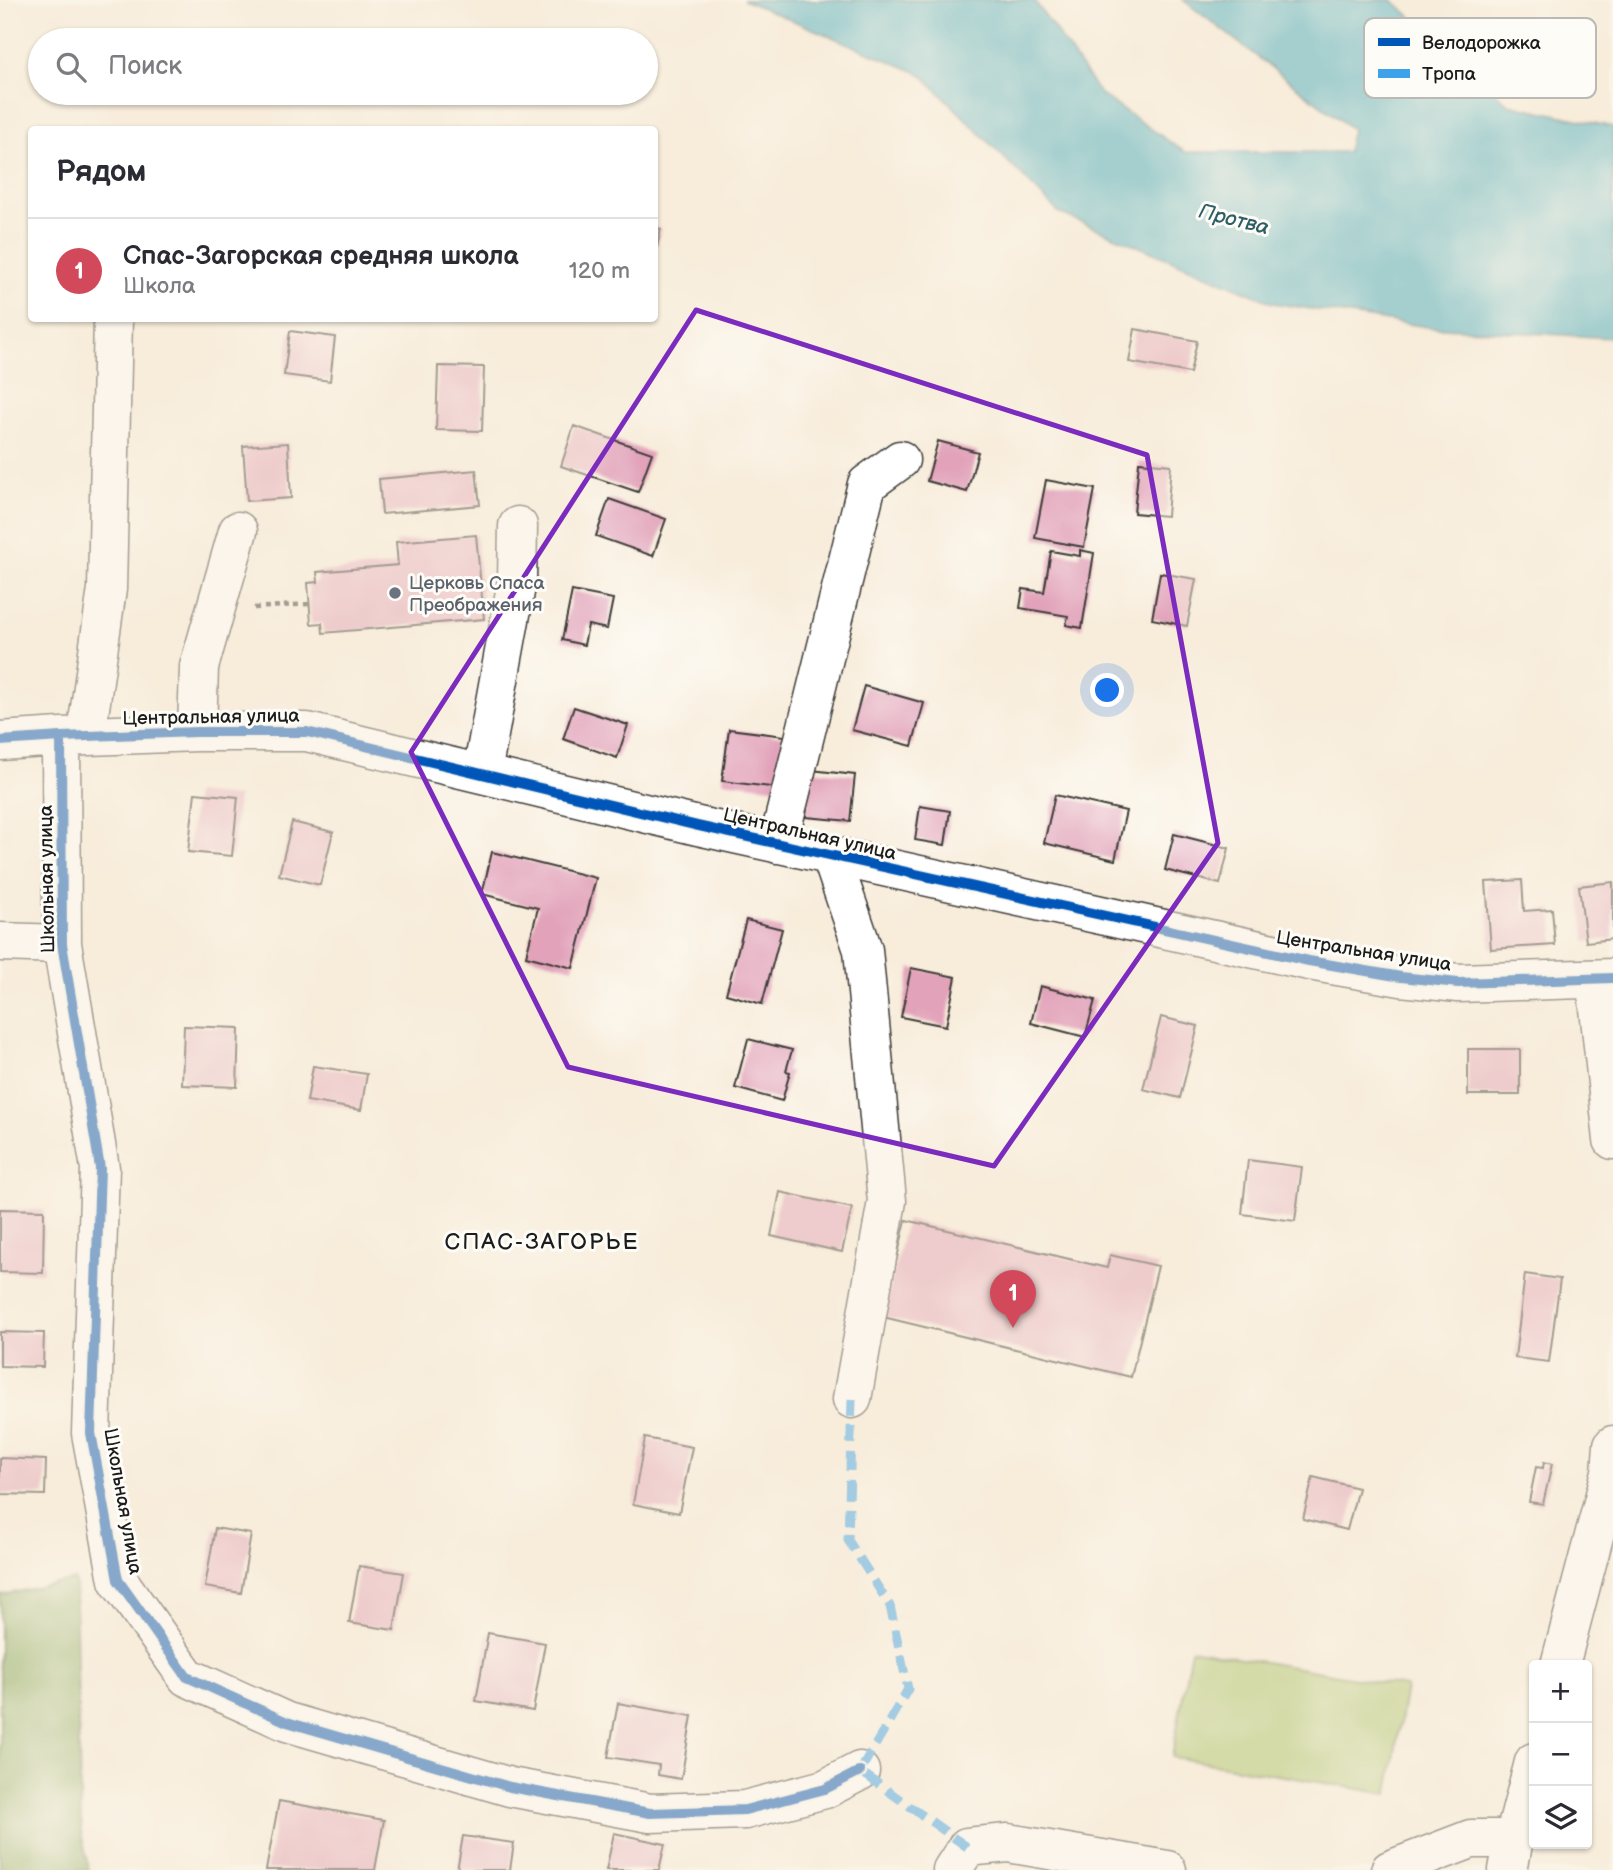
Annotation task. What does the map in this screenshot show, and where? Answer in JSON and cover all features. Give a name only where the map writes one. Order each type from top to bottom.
[{"type":"street","name":"Школьная улица","points":[[113,322],[107,589],[73,737],[62,944],[100,1168],[91,1433],[118,1580],[187,1677],[287,1722],[510,1787],[650,1813],[745,1810],[825,1789],[860,1770]]},
{"type":"street","points":[[778,844],[867,484],[900,460]]},
{"type":"street","points":[[482,774],[517,582],[518,526]]},
{"type":"street","points":[[198,732],[199,667],[238,531]]},
{"type":"street","name":"Центральная улица","points":[[0,741],[198,732],[307,732],[778,844],[1309,961],[1401,977],[1458,983],[1604,979]]},
{"type":"street","points":[[831,856],[863,950],[887,1201],[852,1399]]},
{"type":"street","points":[[0,942],[62,944]]},
{"type":"street","points":[[1604,979],[1613,1140]]},
{"type":"street","points":[[1561,1660],[1611,1472],[1613,1445]]},
{"type":"street","points":[[1390,1870],[1471,1839],[1511,1854],[1529,1782]]},
{"type":"street","points":[[960,1859],[1008,1843],[1167,1870]]},
{"type":"path","points":[[269,607],[309,604]]},
{"type":"highlighted area","points":[[696,310],[1147,455],[1218,843],[994,1166],[568,1067],[411,752]]},
{"type":"green space","points":[[75,1580],[81,1831],[89,1870],[0,1870],[0,1595]]},
{"type":"green space","points":[[1191,1649],[1406,1687],[1388,1794],[1172,1757]]},
{"type":"water","name":"Протва","points":[[743,0],[1034,0],[1100,94],[1185,152],[1347,152],[1352,129],[1183,0],[1392,0],[1412,18],[1364,18],[1364,98],[1501,98],[1508,104],[1613,127],[1613,338],[1428,327],[1273,303],[1059,213],[921,74]]},
{"type":"building","points":[[1135,329],[1197,341],[1190,373],[1129,362]]},
{"type":"building","points":[[290,331],[335,337],[330,381],[284,375]]},
{"type":"building","points":[[438,366],[484,367],[482,431],[436,430]]},
{"type":"building","points":[[574,426],[652,453],[638,492],[561,466]]},
{"type":"building","points":[[938,441],[978,452],[967,492],[927,481]]},
{"type":"building","points":[[288,443],[291,498],[247,501],[243,446]]},
{"type":"building","points":[[1139,462],[1171,465],[1167,516],[1134,513]]},
{"type":"building","points":[[476,470],[480,505],[382,514],[379,479]]},
{"type":"building","points":[[1046,480],[1095,489],[1084,547],[1035,538]]},
{"type":"building","points":[[609,499],[666,519],[653,556],[596,536]]},
{"type":"building","name":"Церковь Спаса Преображения","points":[[476,535],[484,619],[323,633],[322,623],[311,624],[308,583],[318,582],[317,572],[398,565],[396,542]]},
{"type":"building","points":[[1080,550],[1094,553],[1082,628],[1066,625],[1068,616],[1020,608],[1023,589],[1044,592],[1051,551],[1080,556]]},
{"type":"building","points":[[1160,573],[1196,579],[1187,626],[1152,619]]},
{"type":"building","points":[[572,591],[613,599],[607,629],[588,625],[584,645],[562,640]]},
{"type":"building","points":[[864,686],[924,703],[912,746],[852,730]]},
{"type":"building","points":[[574,707],[628,725],[617,758],[563,739]]},
{"type":"building","points":[[729,729],[785,736],[779,788],[722,781]]},
{"type":"building","points":[[811,770],[855,775],[850,821],[806,817]]},
{"type":"building","points":[[195,793],[238,797],[232,856],[188,852]]},
{"type":"building","points":[[1055,795],[1126,811],[1115,860],[1044,843]]},
{"type":"building","points":[[920,806],[950,811],[945,845],[915,840]]},
{"type":"building","points":[[292,822],[333,832],[320,885],[279,875]]},
{"type":"building","points":[[1174,834],[1229,848],[1220,884],[1165,870]]},
{"type":"building","points":[[492,852],[596,878],[573,968],[526,956],[538,908],[482,894]]},
{"type":"building","points":[[1522,880],[1524,911],[1552,909],[1555,945],[1491,949],[1486,882]]},
{"type":"building","points":[[1613,882],[1613,939],[1586,942],[1579,886]]},
{"type":"building","points":[[746,920],[782,929],[762,1004],[726,994]]},
{"type":"building","points":[[911,968],[956,977],[946,1026],[901,1017]]},
{"type":"building","points":[[1040,986],[1095,1000],[1085,1037],[1031,1023]]},
{"type":"building","points":[[1161,1017],[1198,1026],[1180,1098],[1143,1089]]},
{"type":"building","points":[[184,1026],[239,1028],[237,1087],[182,1085]]},
{"type":"building","points":[[748,1039],[792,1050],[786,1071],[790,1072],[782,1101],[735,1088]]},
{"type":"building","points":[[1468,1049],[1520,1049],[1520,1095],[1468,1095]]},
{"type":"building","points":[[313,1066],[367,1074],[361,1110],[307,1101]]},
{"type":"building","points":[[1248,1160],[1302,1167],[1295,1221],[1242,1214]]},
{"type":"building","points":[[780,1192],[852,1208],[842,1252],[771,1236]]},
{"type":"building","points":[[0,1209],[44,1210],[43,1273],[0,1272]]},
{"type":"building","points":[[906,1220],[1107,1268],[1110,1255],[1158,1266],[1131,1377],[883,1317]]},
{"type":"building","points":[[1525,1274],[1560,1279],[1549,1362],[1515,1358]]},
{"type":"building","points":[[0,1332],[44,1333],[43,1367],[0,1366]]},
{"type":"building","points":[[645,1438],[692,1447],[679,1513],[633,1504]]},
{"type":"building","points":[[0,1458],[46,1460],[45,1495],[0,1494]]},
{"type":"building","points":[[1544,1462],[1552,1464],[1543,1504],[1529,1502],[1536,1467],[1543,1468]]},
{"type":"building","points":[[1313,1477],[1358,1488],[1347,1530],[1303,1519]]},
{"type":"building","points":[[215,1528],[251,1534],[241,1593],[205,1587]]},
{"type":"building","points":[[359,1566],[404,1573],[394,1630],[349,1623]]},
{"type":"building","points":[[488,1633],[545,1643],[533,1711],[476,1701]]},
{"type":"building","points":[[618,1703],[692,1716],[681,1779],[658,1775],[659,1765],[608,1757]]},
{"type":"building","points":[[279,1801],[384,1820],[375,1870],[266,1870]]},
{"type":"building","points":[[614,1833],[665,1844],[659,1870],[606,1870]]},
{"type":"building","points":[[463,1836],[514,1843],[510,1870],[457,1870]]},
{"type":"marked path","points":[[852,1399],[848,1540],[890,1606],[908,1689],[860,1771],[967,1847]]},
{"type":"cycle path","points":[[0,741],[197,732],[307,732],[698,826],[1309,961],[1401,977],[1458,983],[1613,978]]},
{"type":"cycle path","points":[[61,737],[62,944],[100,1168],[91,1433],[118,1580],[187,1677],[287,1722],[510,1787],[650,1813],[745,1810],[825,1789],[860,1771]]},
{"type":"place","name":"Церковь Спаса Преображения","points":[[395,593]]},
{"type":"place","name":"Спас-Загорская средняя школа","points":[[1013,1328]]},
{"type":"district","name":"СПАС-ЗАГОРЬЕ","points":[[542,1241]]}]
